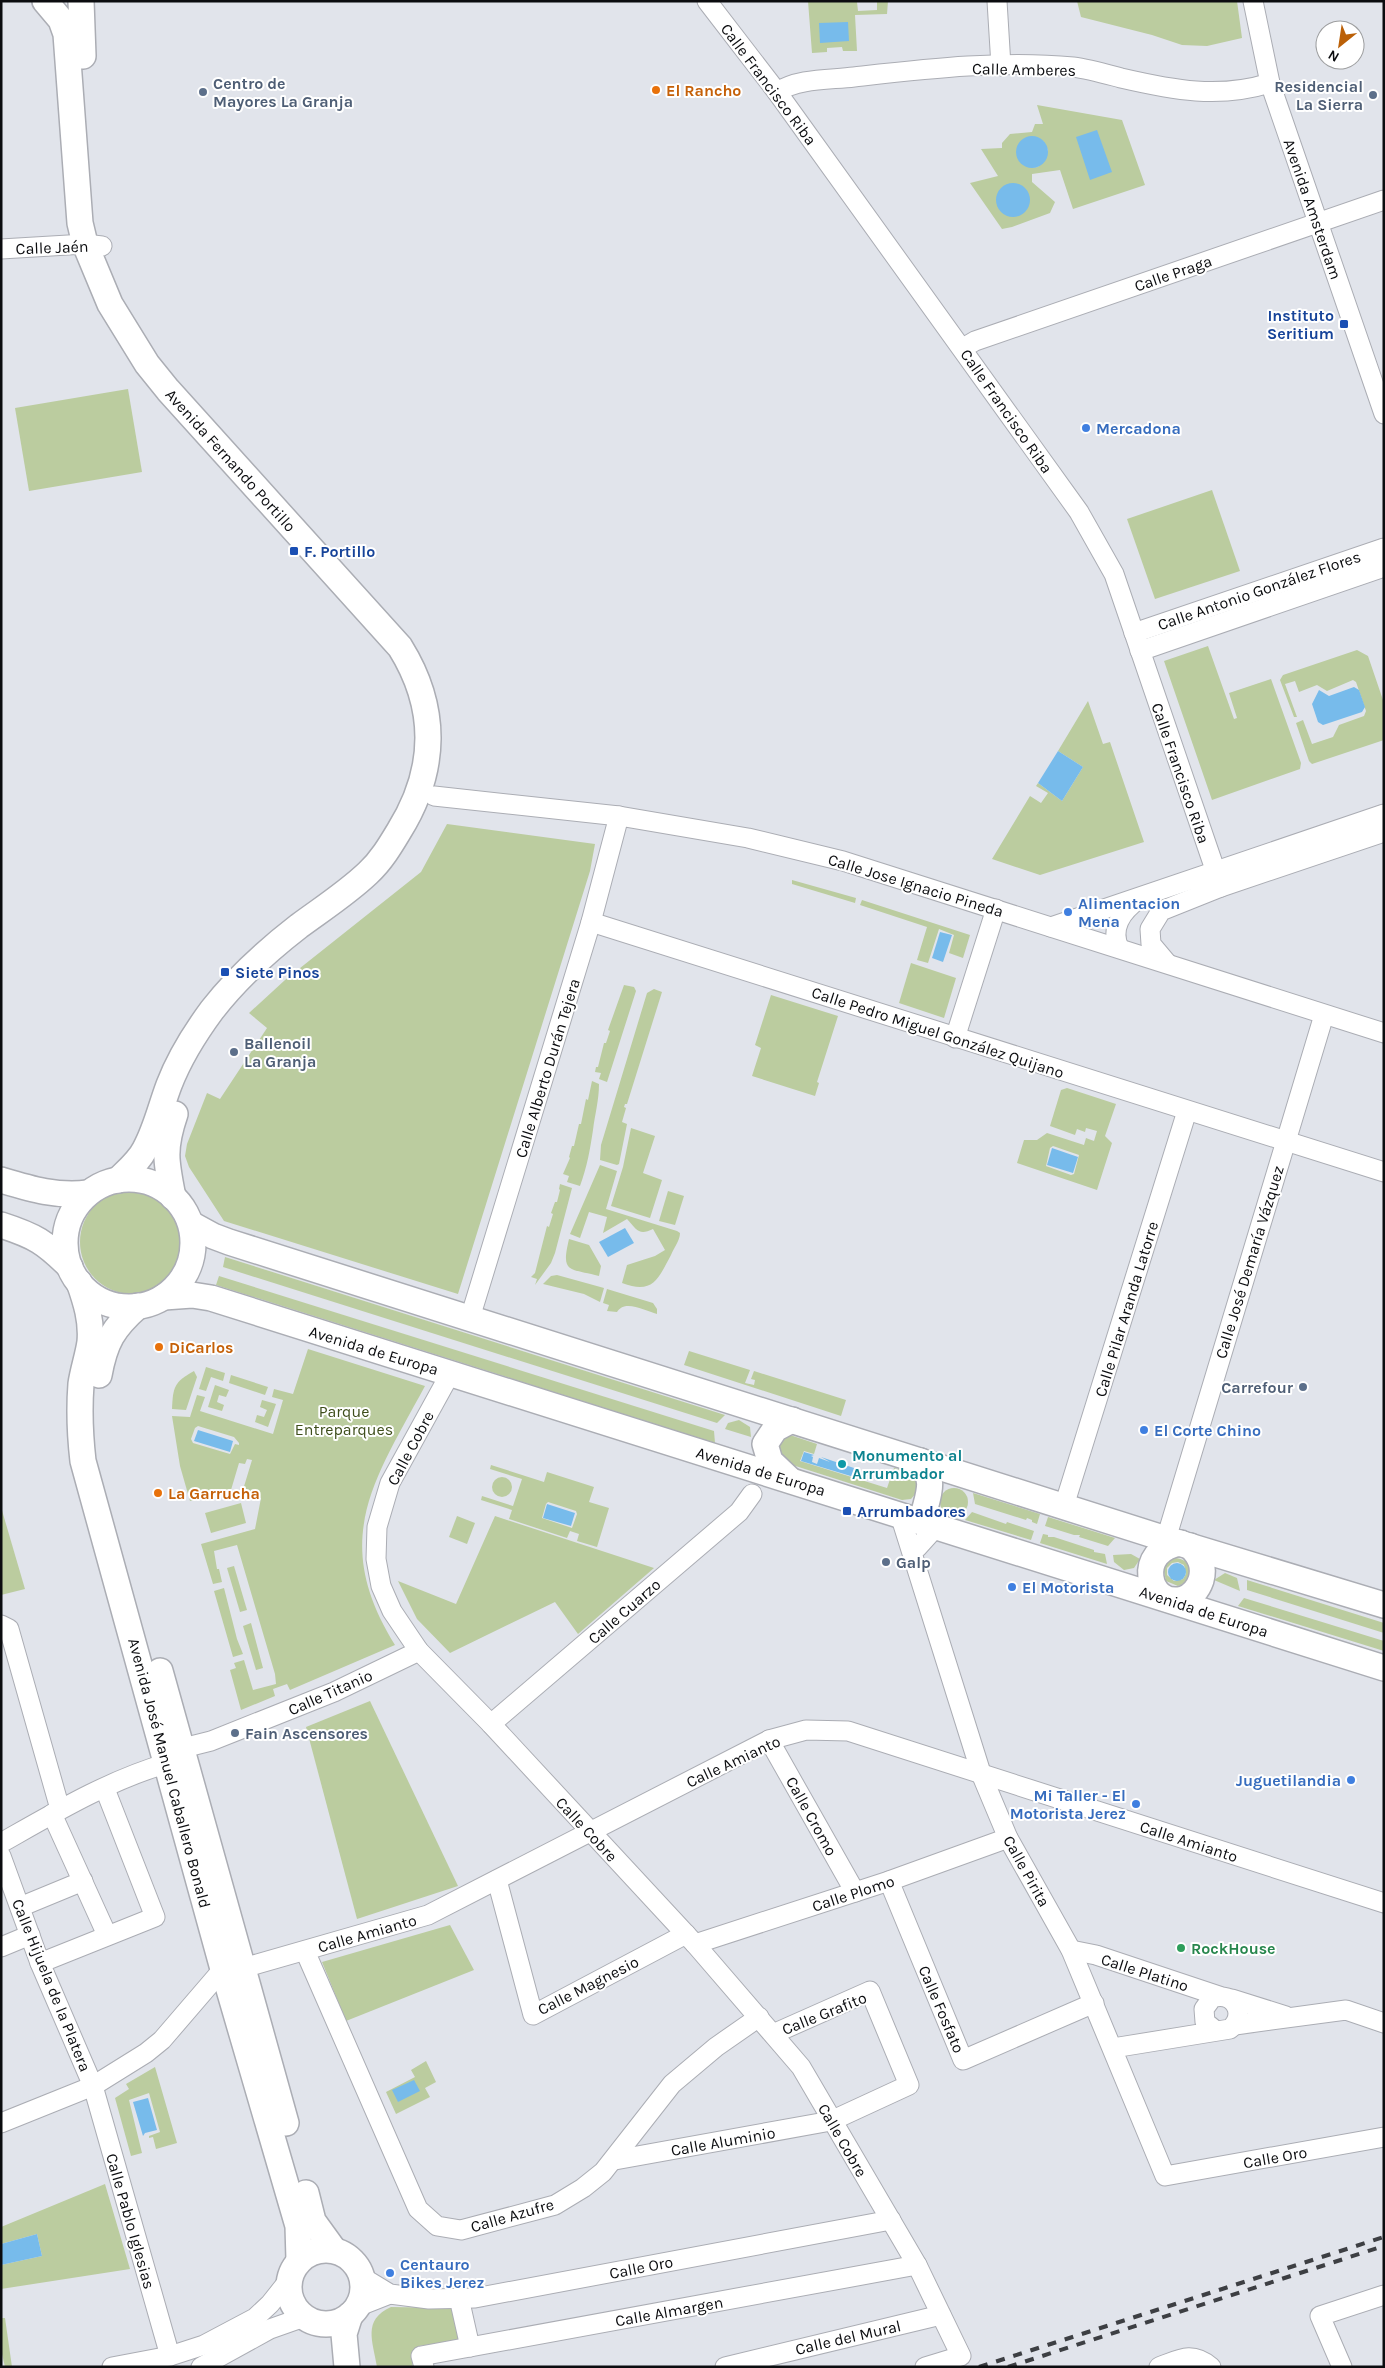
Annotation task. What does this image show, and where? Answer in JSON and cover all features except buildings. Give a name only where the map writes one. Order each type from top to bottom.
[{"type":"main road","name":"Avenida Fernando Portillo","points":[[45,1],[62,20],[66,34],[77,200],[94,245],[110,304],[129,337],[153,371],[400,647],[417,678],[426,710],[429,733],[424,776],[408,816],[382,857],[351,888],[274,947],[244,975],[213,1010],[191,1042],[170,1083],[145,1150],[118,1180]]},
{"type":"main road","name":"Avenida Fernando Portillo","points":[[81,1],[94,245],[132,311],[168,364],[400,620],[425,657],[435,680],[444,726],[443,760],[434,796],[405,852],[382,882],[299,947],[258,983],[240,1002],[213,1037],[188,1081],[169,1132],[166,1153],[174,1197]]},
{"type":"main road","points":[[74,1275],[66,1251],[67,1227],[77,1205],[88,1193],[102,1184],[133,1179],[148,1182],[162,1188],[174,1197],[191,1224],[229,1242],[1384,1605]]},
{"type":"main road","points":[[1,1180],[35,1191],[55,1194],[88,1193]]},
{"type":"main road","name":"Avenida de Europa","points":[[164,1297],[174,1288],[189,1266],[193,1241],[191,1224]]},
{"type":"main road","name":"Avenida de Europa","points":[[1,1225],[23,1232],[48,1245],[91,1294],[105,1302],[121,1306],[138,1306],[164,1297],[192,1294],[212,1298],[742,1465],[917,1517],[1384,1668]]},
{"type":"main road","name":"Avenida José Manuel Caballero Bonald","points":[[74,1275],[88,1307],[90,1342],[84,1364],[80,1397],[80,1430],[83,1461],[175,1756]]},
{"type":"main road","name":"Avenida José Manuel Caballero Bonald","points":[[138,1306],[113,1330],[102,1354],[94,1397],[94,1426],[98,1456],[175,1756],[233,1968],[298,2226],[294,2270]]},
{"type":"main road","points":[[783,1477],[770,1461],[765,1444],[775,1429],[792,1420]]},
{"type":"main road","points":[[917,1517],[931,1484],[926,1468],[920,1460]]},
{"type":"main road","points":[[1179,1542],[1202,1561],[1203,1570],[1198,1587],[1185,1598],[1168,1599],[1160,1594],[1151,1580],[1152,1563],[1156,1554],[1162,1549],[1179,1542]]},
{"type":"main road","name":"Avenida José Manuel Caballero Bonald","points":[[233,1968],[313,2221],[334,2250]]},
{"type":"main road","points":[[333,2367],[331,2355],[311,2320],[291,2301],[294,2270],[310,2253],[322,2250],[334,2250],[352,2260],[362,2277],[361,2298],[353,2311],[344,2334],[347,2367]]},
{"type":"main road","points":[[311,2320],[340,2321],[353,2311]]},
{"type":"street","name":"Calle Francisco Riba","points":[[707,1],[777,92],[864,215],[963,348],[1079,512],[1114,574],[1217,879]]},
{"type":"street","points":[[997,1],[1001,66]]},
{"type":"street","name":"Avenida Amsterdam","points":[[1253,1],[1270,83],[1384,414]]},
{"type":"street","name":"Calle Amberes","points":[[777,92],[787,86],[804,82],[903,72],[1001,66],[1075,67],[1158,87],[1199,93],[1249,90],[1270,83]]},
{"type":"street","name":"Calle Praga","points":[[963,348],[975,340],[1384,200]]},
{"type":"street","name":"Calle Jaén","points":[[1,249],[94,245]]},
{"type":"street","name":"Calle Antonio González Flores","points":[[1134,633],[1384,548]]},
{"type":"street","name":"Calle Antonio González Flores","points":[[1140,651],[1384,567]]},
{"type":"street","name":"Calle Jose Ignacio Pineda","points":[[434,796],[619,816],[748,838],[824,857],[1167,963],[1384,1034]]},
{"type":"street","points":[[1147,894],[1130,905],[1120,918],[1115,939],[1122,949],[1137,947],[1161,911],[1217,879],[1384,814]]},
{"type":"street","name":"Calle Alberto Durán Tejera","points":[[470,1318],[591,922],[619,816]]},
{"type":"street","points":[[1051,927],[1147,894],[1217,879],[1384,832]]},
{"type":"street","points":[[956,1038],[996,909]]},
{"type":"street","name":"Calle Pedro Miguel González Quijano","points":[[591,922],[1384,1172]]},
{"type":"street","points":[[1150,929],[1151,944],[1167,963]]},
{"type":"street","name":"Calle José Demaría Vázquez","points":[[1179,1542],[1285,1142],[1324,1015]]},
{"type":"street","name":"Calle Pilar Aranda Latorre","points":[[1064,1506],[1188,1111]]},
{"type":"street","name":"Calle Cobre","points":[[450,1374],[390,1483],[378,1527],[376,1559],[382,1586],[396,1618],[419,1651],[491,1724],[590,1833],[691,1939],[801,2067],[917,2265],[961,2356],[925,2367]]},
{"type":"street","points":[[742,1465],[752,1480],[752,1494]]},
{"type":"street","name":"Calle Cuarzo","points":[[491,1724],[739,1512],[763,1480],[783,1477]]},
{"type":"street","points":[[915,1552],[917,1517]]},
{"type":"street","name":"Calle Pirita","points":[[917,1517],[915,1552],[982,1776],[1008,1838],[1071,1950],[1166,2176]]},
{"type":"street","points":[[1,1625],[9,1630],[56,1812],[107,1935]]},
{"type":"street","name":"Calle Titanio","points":[[2,1842],[56,1812],[175,1756],[334,1692],[419,1651]]},
{"type":"street","name":"Calle Amianto","points":[[233,1968],[305,1951],[428,1915],[769,1740],[806,1730],[848,1731],[982,1776],[1384,1903]]},
{"type":"street","name":"Calle Cromo","points":[[769,1740],[855,1892]]},
{"type":"street","points":[[40,1963],[155,1917],[105,1789]]},
{"type":"street","name":"Calle Plomo","points":[[691,1939],[855,1892],[1008,1838]]},
{"type":"street","name":"Calle Hijuela de la Platera","points":[[2,1842],[20,1908],[40,1963],[92,2086]]},
{"type":"street","name":"Calle Magnesio","points":[[497,1880],[533,2016],[691,1939]]},
{"type":"street","points":[[20,1908],[83,1881]]},
{"type":"street","name":"Calle Fosfato","points":[[889,1881],[963,2060],[1094,2003]]},
{"type":"street","points":[[1,1947],[30,1935]]},
{"type":"street","name":"Calle Platino","points":[[1071,1950],[1096,1955],[1225,1998],[1294,2018]]},
{"type":"street","name":"Calle Azufre","points":[[305,1951],[418,2208],[437,2226],[461,2230],[555,2204],[584,2188],[615,2160],[672,2084],[716,2047],[759,2017]]},
{"type":"street","points":[[1,2123],[92,2086],[162,2040],[233,1968]]},
{"type":"street","name":"Calle Grafito","points":[[773,2034],[870,1991],[908,2085],[831,2121]]},
{"type":"street","points":[[1113,2048],[1230,2029],[1235,2025],[1239,2011],[1225,1998],[1207,2002],[1204,2009],[1205,2022],[1216,2031]]},
{"type":"street","name":"Calle Platino","points":[[1235,2025],[1346,2010],[1384,2023]]},
{"type":"street","name":"Calle Pablo Iglesias","points":[[92,2086],[170,2356]]},
{"type":"street","name":"Calle Aluminio","points":[[615,2160],[831,2121]]},
{"type":"street","name":"Calle Oro","points":[[1166,2176],[1384,2137]]},
{"type":"street","name":"Calle Oro","points":[[362,2277],[390,2294],[429,2300],[475,2298],[891,2220]]},
{"type":"street","name":"Calle Almargen","points":[[422,2362],[470,2347],[917,2265]]},
{"type":"street","points":[[112,2367],[170,2356],[204,2345],[255,2318],[270,2304],[294,2270]]},
{"type":"street","name":"Calle Oro","points":[[353,2311],[390,2294]]},
{"type":"street","points":[[1342,2367],[1320,2316],[1384,2295]]},
{"type":"street","points":[[459,2298],[470,2347]]},
{"type":"street","name":"Calle del Mural","points":[[725,2367],[941,2315]]},
{"type":"street","points":[[201,2367],[270,2329],[311,2320]]},
{"type":"street","points":[[1159,2367],[1188,2357],[1206,2363]]},
{"type":"green space","points":[[808,1],[860,1],[857,2],[858,11],[877,10],[877,1],[888,1],[887,14],[855,15],[857,51],[843,51],[842,47],[827,48],[827,52],[812,53]]},
{"type":"green space","points":[[1077,1],[1237,1],[1242,38],[1207,46],[1182,45],[1152,35],[1081,17]]},
{"type":"green space","points":[[1037,105],[1122,120],[1145,185],[1073,209],[1060,170],[1032,174],[1032,182],[1055,202],[1050,213],[1002,229],[970,183],[998,176],[981,149],[1002,148],[1002,143],[1010,134],[1032,132],[1035,124],[1043,124]],"holes":[[[1029,137],[1043,141],[1048,150],[1038,167],[1025,165],[1018,156],[1019,146]]]},
{"type":"green space","points":[[128,389],[142,472],[29,491],[15,408]]},
{"type":"green space","points":[[1212,490],[1240,571],[1155,599],[1127,519]]},
{"type":"green space","points":[[1208,646],[1234,719],[1237,718],[1229,693],[1271,679],[1301,763],[1300,769],[1212,800],[1164,661]]},
{"type":"green space","points":[[1357,650],[1368,656],[1384,703],[1384,740],[1312,764],[1309,761],[1296,723],[1303,720],[1312,744],[1333,737],[1339,725],[1364,716],[1366,711],[1356,682],[1353,680],[1327,691],[1317,685],[1299,692],[1295,681],[1285,684],[1297,717],[1294,717],[1280,680],[1283,675]]},
{"type":"green space","points":[[1088,701],[1103,744],[1110,742],[1144,842],[1040,875],[992,859],[1030,796],[1041,803],[1048,793],[1036,786],[1038,783],[1062,801],[1083,767],[1058,751]]},
{"type":"green space","points":[[447,824],[595,844],[590,871],[458,1294],[224,1221],[189,1167],[185,1156],[187,1144],[207,1093],[220,1099],[267,1028],[249,1013],[285,980],[421,872]]},
{"type":"green space","points":[[792,880],[856,898],[855,903],[792,884]]},
{"type":"green space","points":[[862,900],[970,935],[963,958],[949,953],[954,935],[939,929],[928,963],[917,960],[927,927],[860,905]]},
{"type":"green space","points":[[911,963],[956,978],[944,1018],[899,1003]]},
{"type":"green space","points":[[624,985],[634,987],[636,991],[607,1082],[599,1079],[601,1073],[595,1072]]},
{"type":"green space","points":[[654,989],[662,992],[627,1104],[624,1107],[626,1108],[622,1122],[627,1124],[619,1164],[617,1165],[600,1160],[601,1145],[647,993]]},
{"type":"green space","points":[[771,995],[838,1016],[817,1082],[819,1083],[815,1096],[752,1076],[761,1048],[755,1045]]},
{"type":"green space","points":[[592,1081],[599,1084],[598,1096],[585,1172],[580,1186],[567,1182],[569,1176],[563,1174],[570,1158],[572,1146],[574,1146],[579,1124],[581,1124]]},
{"type":"green space","points":[[1067,1088],[1116,1104],[1105,1136],[1112,1143],[1097,1190],[1017,1163],[1024,1140],[1037,1140],[1047,1133],[1084,1145],[1086,1138],[1094,1141],[1097,1131],[1086,1128],[1085,1132],[1077,1129],[1075,1135],[1050,1126],[1061,1090]],"holes":[[[1053,1146],[1079,1155],[1074,1174],[1071,1175],[1046,1166],[1050,1148]]]},
{"type":"green space","points":[[631,1128],[655,1136],[643,1173],[662,1180],[650,1218],[611,1206],[623,1167]]},
{"type":"green space","points":[[600,1165],[617,1171],[606,1209],[680,1233],[678,1241],[658,1278],[648,1286],[632,1286],[622,1283],[627,1265],[655,1256],[665,1250],[653,1229],[644,1232],[638,1231],[627,1219],[603,1233],[607,1217],[589,1212],[580,1238],[570,1234]]},
{"type":"green space","points":[[560,1184],[572,1188],[555,1253],[551,1263],[535,1285],[537,1279],[531,1277],[535,1273],[547,1226],[549,1227],[553,1214],[551,1213],[555,1202],[557,1202]]},
{"type":"green space","points":[[132,1190],[152,1194],[169,1205],[180,1222],[184,1242],[180,1262],[169,1279],[152,1290],[132,1294],[112,1290],[95,1279],[84,1262],[80,1242],[84,1222],[95,1205],[112,1194]]},
{"type":"green space","points":[[668,1191],[684,1196],[675,1225],[659,1221]]},
{"type":"green space","points":[[569,1239],[589,1245],[601,1266],[599,1276],[580,1272],[569,1267],[566,1258]]},
{"type":"green space","points":[[225,1257],[725,1415],[717,1423],[223,1267]]},
{"type":"green space","points":[[557,1275],[604,1288],[600,1302],[584,1294],[543,1284],[551,1276]]},
{"type":"green space","points":[[219,1276],[714,1431],[715,1443],[216,1285]]},
{"type":"green space","points":[[607,1289],[653,1303],[657,1309],[657,1314],[630,1306],[625,1306],[617,1312],[607,1311],[609,1305],[603,1303]]},
{"type":"green space","name":"Parque Entreparques","points":[[308,1349],[425,1386],[389,1452],[376,1482],[366,1512],[362,1542],[365,1574],[375,1608],[395,1645],[290,1690],[287,1684],[273,1689],[275,1696],[241,1710],[230,1670],[236,1668],[234,1663],[244,1660],[253,1690],[276,1684],[275,1674],[237,1545],[214,1551],[217,1569],[219,1569],[222,1582],[213,1584],[201,1544],[255,1529],[261,1498],[242,1493],[252,1460],[247,1459],[245,1464],[239,1463],[231,1490],[190,1501],[180,1466],[172,1416],[190,1417],[197,1395],[205,1397],[200,1411],[273,1434],[283,1400],[272,1397],[274,1389],[293,1394]],"holes":[[[198,1426],[234,1437],[239,1445],[235,1444],[230,1454],[193,1443],[191,1439],[195,1428]]]},
{"type":"green space","points":[[689,1351],[750,1370],[745,1383],[754,1385],[755,1380],[751,1379],[754,1371],[846,1400],[841,1416],[684,1365]]},
{"type":"green space","points":[[206,1367],[225,1373],[223,1381],[211,1377],[206,1391],[199,1389]]},
{"type":"green space","points":[[194,1371],[197,1377],[186,1410],[172,1409],[176,1386],[182,1378]]},
{"type":"green space","points":[[231,1375],[268,1387],[265,1395],[229,1383]]},
{"type":"green space","points":[[215,1385],[229,1390],[226,1397],[219,1395],[217,1402],[224,1405],[222,1411],[208,1407]]},
{"type":"green space","points":[[262,1400],[276,1404],[268,1427],[255,1422],[257,1415],[264,1417],[267,1410],[260,1407]]},
{"type":"green space","points":[[739,1420],[750,1427],[751,1437],[725,1429],[728,1423]]},
{"type":"green space","points":[[784,1436],[793,1436],[817,1444],[814,1454],[804,1451],[800,1461],[887,1488],[894,1468],[912,1474],[915,1477],[917,1492],[911,1499],[902,1500],[783,1462],[775,1451]]},
{"type":"green space","points":[[491,1465],[544,1482],[547,1472],[594,1487],[589,1502],[609,1508],[597,1547],[577,1541],[579,1534],[570,1531],[567,1538],[509,1519],[512,1510],[481,1500],[482,1496],[513,1506],[522,1479],[490,1469]],"holes":[[[548,1502],[576,1511],[577,1514],[572,1528],[542,1518]]]},
{"type":"green space","points":[[502,1477],[509,1480],[512,1487],[509,1494],[502,1497],[495,1494],[492,1487],[495,1480]]},
{"type":"green space","points":[[954,1488],[964,1492],[968,1502],[964,1512],[954,1516],[944,1512],[940,1502],[944,1492]]},
{"type":"green space","points":[[973,1493],[1040,1514],[1037,1524],[1027,1518],[1026,1520],[975,1504]]},
{"type":"green space","points":[[241,1503],[246,1523],[211,1533],[205,1513]]},
{"type":"green space","points":[[1,1507],[25,1589],[1,1595]]},
{"type":"green space","points":[[972,1512],[1006,1524],[1007,1522],[1034,1531],[1031,1540],[965,1520]]},
{"type":"green space","points":[[457,1516],[475,1523],[467,1544],[449,1537]]},
{"type":"green space","points":[[495,1516],[654,1568],[578,1634],[555,1602],[450,1653],[417,1619],[398,1581],[456,1604]]},
{"type":"green space","points":[[1048,1517],[1115,1538],[1108,1546],[1079,1537],[1080,1535],[1045,1526]]},
{"type":"green space","points":[[1043,1534],[1105,1554],[1107,1564],[1040,1543]]},
{"type":"green space","points":[[1131,1554],[1140,1559],[1134,1568],[1124,1570],[1114,1562],[1113,1555]]},
{"type":"green space","points":[[1174,1558],[1180,1559],[1188,1565],[1190,1575],[1184,1583],[1178,1586],[1166,1581],[1163,1567]],"holes":[[[1178,1562],[1184,1565],[1186,1574],[1183,1579],[1174,1581],[1167,1575],[1167,1568],[1172,1563]]]},
{"type":"green space","points":[[234,1566],[247,1610],[240,1612],[227,1568]]},
{"type":"green space","points":[[1225,1573],[1237,1578],[1240,1591],[1214,1580]]},
{"type":"green space","points":[[1247,1580],[1384,1623],[1384,1633],[1247,1590]]},
{"type":"green space","points":[[224,1588],[237,1639],[243,1654],[233,1657],[214,1591]]},
{"type":"green space","points":[[1244,1598],[1384,1641],[1384,1651],[1238,1606]]},
{"type":"green space","points":[[251,1623],[263,1668],[256,1670],[243,1626]]},
{"type":"green space","points":[[370,1701],[458,1886],[357,1919],[306,1727]]},
{"type":"green space","points":[[450,1925],[474,1970],[346,2021],[322,1962]]},
{"type":"green space","points":[[426,2061],[436,2082],[425,2088],[430,2097],[396,2114],[386,2092],[415,2077],[411,2070]]},
{"type":"green space","points":[[155,2067],[177,2143],[156,2149],[153,2137],[149,2138],[149,2136],[160,2132],[149,2093],[129,2100],[142,2153],[131,2156],[115,2098],[129,2089],[126,2084]]},
{"type":"green space","points":[[105,2184],[130,2269],[1,2289],[1,2265],[42,2256],[37,2234],[1,2244],[1,2227]]},
{"type":"green space","points":[[391,2307],[453,2308],[460,2340],[419,2346],[412,2355],[413,2367],[377,2367],[372,2340],[373,2325],[376,2318],[382,2312]]},
{"type":"green space","points":[[1,2318],[5,2318],[12,2367],[5,2367],[1,2350]]},
{"type":"water","points":[[848,22],[849,41],[820,43],[819,23]]},
{"type":"water","points":[[1097,130],[1112,172],[1090,180],[1076,137]]},
{"type":"water","points":[[1032,136],[1038,137],[1043,141],[1047,146],[1047,158],[1043,163],[1038,167],[1032,168],[1026,167],[1021,163],[1017,158],[1016,152],[1017,146],[1021,141],[1026,137]]},
{"type":"water","points":[[1013,183],[1025,188],[1030,200],[1025,212],[1013,217],[1001,212],[996,200],[1001,188]]},
{"type":"water","points":[[1354,687],[1359,690],[1365,707],[1362,712],[1323,725],[1318,722],[1312,704],[1319,690],[1329,696]]},
{"type":"water","points":[[1058,751],[1083,767],[1062,801],[1038,783]]},
{"type":"water","points":[[940,932],[952,935],[943,962],[932,958]]},
{"type":"water","points":[[1052,1148],[1078,1157],[1073,1173],[1047,1165]]},
{"type":"water","points":[[625,1228],[634,1243],[608,1257],[599,1242]]},
{"type":"water","points":[[198,1430],[233,1441],[230,1452],[194,1441]]},
{"type":"water","points":[[804,1452],[814,1455],[811,1456],[813,1457],[812,1462],[817,1464],[819,1458],[830,1462],[821,1457],[857,1469],[854,1477],[801,1461]]},
{"type":"water","points":[[547,1504],[575,1513],[571,1526],[543,1518]]},
{"type":"water","points":[[1177,1563],[1183,1566],[1186,1572],[1183,1578],[1177,1581],[1171,1578],[1168,1572],[1171,1566]]},
{"type":"water","points":[[414,2080],[420,2091],[398,2102],[392,2090]]},
{"type":"water","points":[[148,2098],[157,2130],[145,2133],[143,2136],[133,2102]]},
{"type":"water","points":[[37,2234],[42,2256],[1,2265],[1,2244]]},
{"type":"railway","points":[[979,2367],[1384,2237]]},
{"type":"railway","points":[[1008,2367],[1384,2246]]},
{"type":"place","name":"El Rancho","points":[[656,90]]},
{"type":"place","name":"Centro de Mayores La Granja","points":[[203,92]]},
{"type":"place","name":"Residencial La Sierra","points":[[1373,95]]},
{"type":"place","name":"Instituto Seritium","points":[[1344,324]]},
{"type":"place","name":"Mercadona","points":[[1086,428]]},
{"type":"place","name":"F. Portillo","points":[[294,551]]},
{"type":"place","name":"Alimentacion Mena","points":[[1068,912]]},
{"type":"place","name":"Siete Pinos","points":[[225,972]]},
{"type":"place","name":"Ballenoil La Granja","points":[[234,1052]]},
{"type":"place","name":"DiCarlos","points":[[159,1347]]},
{"type":"place","name":"Carrefour","points":[[1303,1387]]},
{"type":"place","name":"El Corte Chino","points":[[1144,1430]]},
{"type":"place","name":"Monumento al Arrumbador","points":[[842,1464]]},
{"type":"place","name":"La Garrucha","points":[[158,1493]]},
{"type":"place","name":"Arrumbadores","points":[[847,1511]]},
{"type":"place","name":"Galp","points":[[886,1562]]},
{"type":"place","name":"El Motorista","points":[[1012,1587]]},
{"type":"place","name":"Fain Ascensores","points":[[235,1733]]},
{"type":"place","name":"Juguetilandia","points":[[1351,1780]]},
{"type":"place","name":"Mi Taller - El Motorista Jerez","points":[[1136,1804]]},
{"type":"place","name":"RockHouse","points":[[1181,1948]]},
{"type":"place","name":"Centauro Bikes Jerez","points":[[390,2273]]}]
